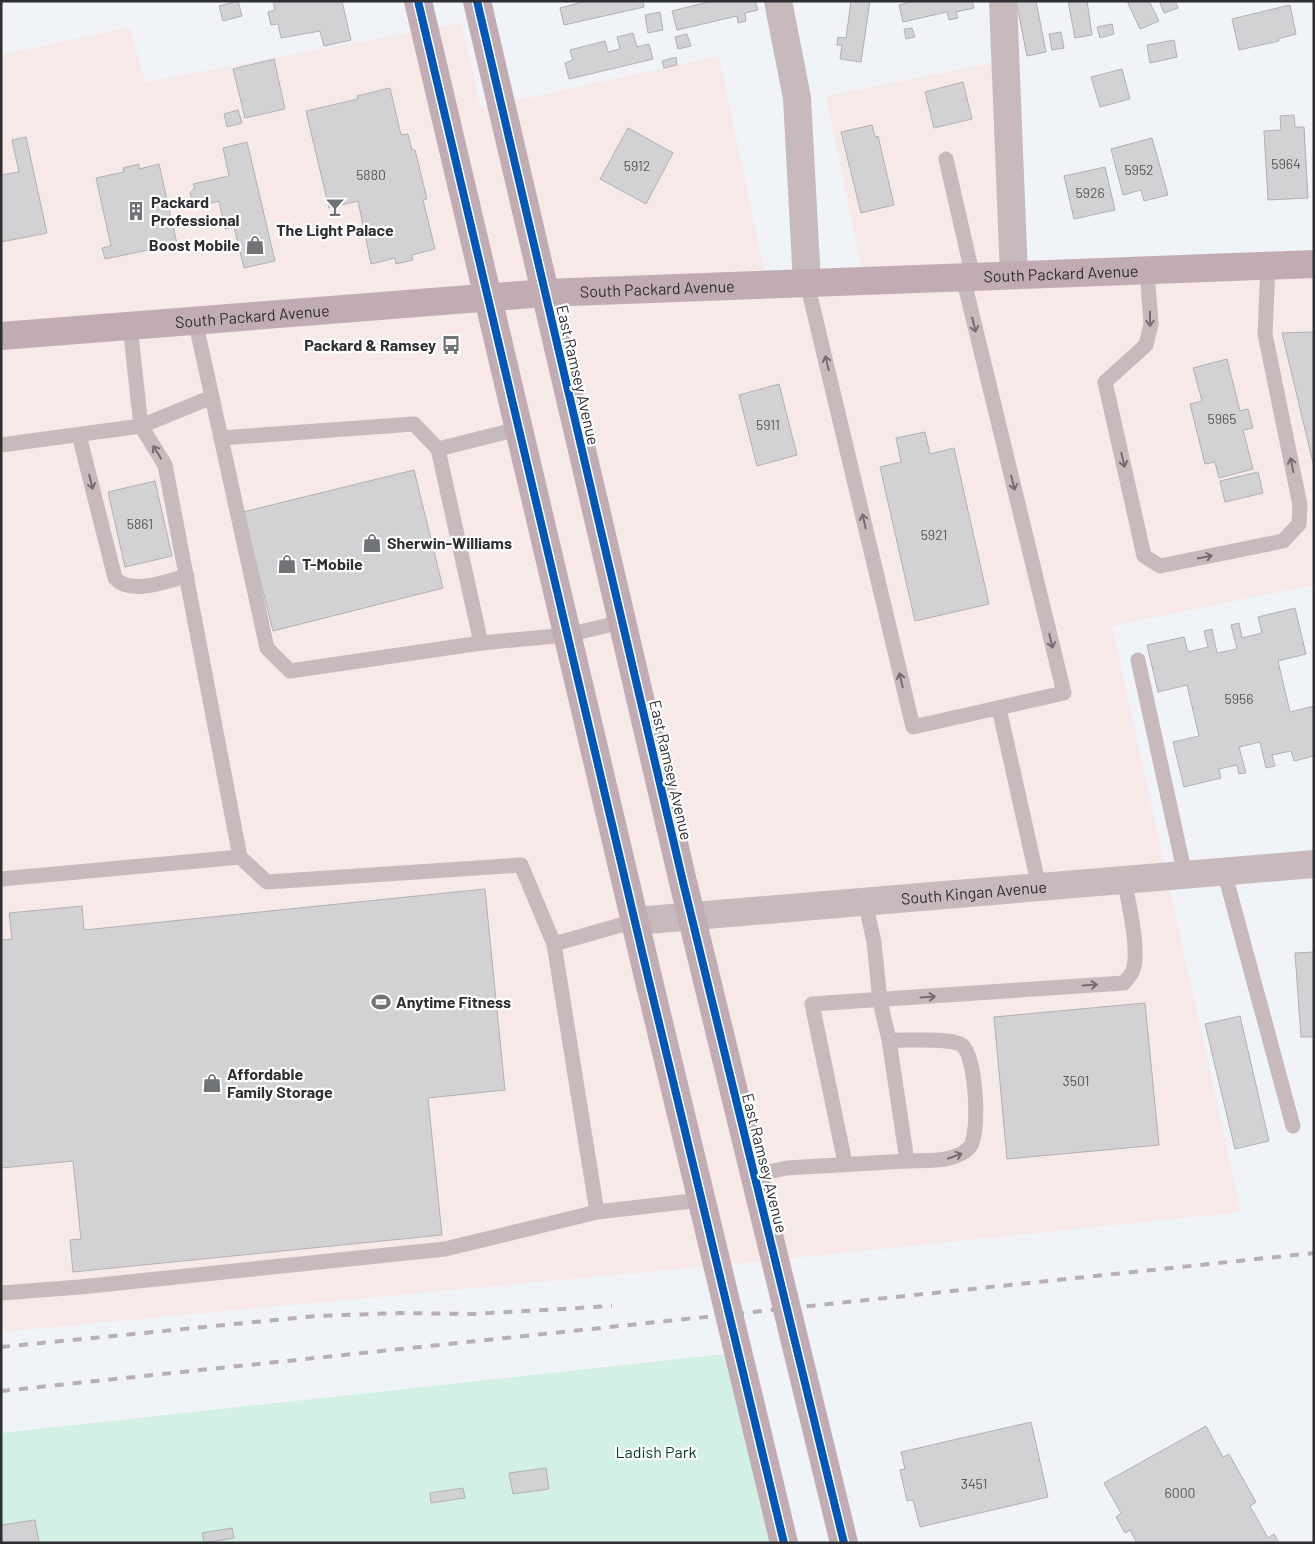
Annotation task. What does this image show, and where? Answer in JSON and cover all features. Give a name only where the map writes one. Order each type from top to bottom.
[{"type":"street","points":[[418,1],[566,635],[784,1543]]},
{"type":"street","name":"East Ramsey Avenue","points":[[477,1],[691,916],[844,1543]]},
{"type":"street","points":[[778,1],[797,98],[808,283]]},
{"type":"street","points":[[1004,1],[1014,275]]},
{"type":"street","name":"South Packard Avenue","points":[[1,336],[545,293],[1314,264]]},
{"type":"street","name":"South Kingan Avenue","points":[[635,921],[1314,864]]},
{"type":"lane","points":[[808,283],[913,727],[1064,693],[968,277],[946,159]]},
{"type":"lane","points":[[1147,270],[1151,324],[1146,345],[1105,382],[1144,556],[1160,566],[1283,541],[1299,524],[1300,505],[1265,334],[1268,266]]},
{"type":"lane","points":[[195,320],[267,648],[290,671],[481,643],[566,635],[622,622]]},
{"type":"lane","points":[[130,326],[141,426],[165,465],[240,857],[267,882],[521,865],[554,944],[597,1212]]},
{"type":"lane","points":[[1,445],[141,426],[212,397]]},
{"type":"lane","points":[[221,438],[414,424],[438,449],[481,643]]},
{"type":"lane","points":[[438,449],[518,429]]},
{"type":"lane","points":[[79,435],[115,578],[122,585],[133,587],[186,576]]},
{"type":"lane","points":[[1138,660],[1185,875]]},
{"type":"lane","points":[[999,708],[1039,887]]},
{"type":"lane","points":[[1,880],[240,857]]},
{"type":"lane","points":[[1224,871],[1293,1126]]},
{"type":"lane","points":[[845,1164],[812,1004],[880,1001],[1124,983],[1133,970],[1134,954],[1132,919],[1124,880]]},
{"type":"lane","points":[[865,902],[874,942],[880,1001],[889,1040],[907,1161]]},
{"type":"lane","points":[[554,944],[635,921]]},
{"type":"lane","points":[[754,1176],[787,1168],[947,1159],[964,1153],[972,1146],[975,1128],[975,1089],[970,1054],[962,1045],[952,1042],[889,1040]]},
{"type":"lane","points":[[1,1293],[80,1287],[445,1249],[597,1212],[701,1200]]},
{"type":"shaded area","points":[[461,23],[481,108],[719,56],[767,284],[864,281],[826,96],[991,63],[1014,275],[1314,264],[1314,585],[1112,626],[1241,1212],[755,1262],[1,1332],[1,55],[130,27],[145,82]]},
{"type":"green space","name":"Ladish Park","points":[[726,1354],[771,1543],[1,1543],[1,1433]]},
{"type":"building","points":[[238,1],[242,16],[223,21],[219,6]]},
{"type":"building","points":[[273,1],[342,1],[351,40],[324,46],[320,31],[281,38],[278,24],[271,25],[268,12],[275,10]]},
{"type":"building","points":[[587,1],[643,1],[644,7],[564,25],[560,8]]},
{"type":"building","points":[[712,1],[755,1],[758,10],[745,13],[746,21],[738,23],[737,16],[677,30],[672,11]]},
{"type":"building","points":[[851,1],[870,1],[861,62],[840,59],[842,45],[837,45],[838,37],[846,38]]},
{"type":"building","points":[[915,1],[972,1],[974,8],[956,12],[958,18],[949,20],[947,12],[903,22],[899,5]]},
{"type":"building","points":[[1016,1],[1036,1],[1046,52],[1027,56]]},
{"type":"building","points":[[1068,1],[1087,1],[1092,35],[1075,38]]},
{"type":"building","points":[[1127,1],[1149,1],[1159,21],[1140,29]]},
{"type":"building","points":[[1175,1],[1178,8],[1164,13],[1160,3]]},
{"type":"building","points":[[1290,5],[1296,34],[1278,39],[1279,41],[1239,50],[1232,19]]},
{"type":"building","points":[[660,12],[663,30],[648,33],[645,15]]},
{"type":"building","points":[[1112,24],[1114,34],[1100,38],[1097,27]]},
{"type":"building","points":[[912,28],[915,37],[906,39],[904,29]]},
{"type":"building","points":[[1061,32],[1064,48],[1052,50],[1049,34]]},
{"type":"building","points":[[633,33],[637,47],[649,44],[653,59],[569,79],[565,63],[573,60],[570,50],[605,41],[608,52],[620,49],[617,37]]},
{"type":"building","points":[[687,34],[691,46],[678,49],[675,37]]},
{"type":"building","points":[[1174,40],[1177,57],[1150,63],[1147,45]]},
{"type":"building","points":[[676,57],[677,65],[664,68],[662,61]]},
{"type":"building","points":[[274,59],[285,109],[245,118],[233,69]]},
{"type":"building","points":[[1122,69],[1130,99],[1100,107],[1091,77]]},
{"type":"building","points":[[963,82],[972,119],[934,128],[925,92]]},
{"type":"building","points":[[390,88],[401,135],[408,134],[412,150],[415,150],[427,199],[423,200],[435,249],[412,255],[413,260],[396,264],[395,258],[371,264],[358,201],[329,208],[306,111],[358,99],[357,96]]},
{"type":"building","points":[[238,110],[242,123],[227,127],[224,114]]},
{"type":"building","points":[[1294,115],[1295,127],[1304,127],[1308,198],[1268,200],[1264,131],[1281,130],[1280,116]]},
{"type":"building","points":[[872,125],[875,137],[878,136],[894,205],[861,213],[841,132]]},
{"type":"building","points":[[628,128],[673,153],[646,204],[600,179]]},
{"type":"building","points":[[26,137],[47,233],[1,242],[1,175],[19,172],[12,140]]},
{"type":"building","points":[[1152,138],[1168,195],[1144,201],[1141,190],[1123,195],[1111,149]]},
{"type":"building","points":[[247,142],[275,261],[244,268],[234,227],[225,229],[219,201],[199,206],[192,200],[190,193],[195,187],[193,184],[229,176],[223,148]]},
{"type":"building","name":"Packard Professional","points":[[139,164],[139,169],[159,164],[177,244],[105,259],[102,248],[111,246],[96,178],[124,172],[123,168]]},
{"type":"building","points":[[1105,167],[1115,210],[1074,219],[1064,176]]},
{"type":"building","points":[[1314,332],[1314,467],[1282,333]]},
{"type":"building","points":[[1227,359],[1240,411],[1248,409],[1253,428],[1243,430],[1253,469],[1219,478],[1215,462],[1205,464],[1190,404],[1202,401],[1193,368]]},
{"type":"building","points":[[779,384],[797,455],[757,466],[739,395]]},
{"type":"building","points":[[925,432],[930,454],[954,448],[989,604],[915,621],[880,467],[901,462],[896,438]]},
{"type":"building","points":[[414,470],[443,588],[273,631],[243,512]]},
{"type":"building","points":[[1258,472],[1263,493],[1225,502],[1220,481]]},
{"type":"building","points":[[155,481],[172,556],[125,567],[108,492]]},
{"type":"building","points":[[1295,608],[1306,654],[1278,661],[1290,712],[1314,706],[1314,756],[1294,761],[1291,751],[1272,755],[1275,766],[1266,768],[1260,742],[1239,747],[1246,773],[1239,774],[1237,765],[1219,769],[1221,778],[1184,787],[1173,742],[1199,736],[1187,685],[1158,692],[1147,645],[1184,637],[1188,652],[1208,647],[1204,631],[1212,629],[1217,653],[1237,649],[1231,625],[1239,623],[1242,638],[1262,633],[1258,617]]},
{"type":"building","points":[[485,889],[505,1090],[428,1098],[442,1235],[73,1272],[70,1240],[81,1239],[73,1161],[1,1168],[1,940],[12,939],[9,913],[82,906],[84,930]]},
{"type":"building","points":[[1314,952],[1314,1037],[1301,1037],[1295,953]]},
{"type":"building","points":[[1145,1003],[1159,1145],[1007,1159],[994,1017]]},
{"type":"building","points":[[1240,1016],[1269,1141],[1235,1149],[1205,1024]]},
{"type":"building","points":[[1031,1422],[1048,1497],[920,1527],[913,1500],[907,1501],[900,1470],[905,1469],[901,1452]]},
{"type":"building","points":[[1206,1426],[1223,1457],[1229,1454],[1256,1502],[1250,1506],[1268,1538],[1274,1534],[1279,1543],[1137,1543],[1130,1530],[1125,1533],[1116,1517],[1121,1513],[1104,1483]]},
{"type":"building","points":[[546,1468],[549,1489],[513,1494],[509,1473]]},
{"type":"building","points":[[463,1488],[465,1498],[431,1503],[430,1493]]},
{"type":"building","points":[[35,1520],[39,1543],[1,1543],[1,1525]]},
{"type":"building","points":[[232,1528],[234,1538],[204,1543],[202,1533]]},
{"type":"railway","points":[[1,1391],[1314,1253]]},
{"type":"railway","points":[[1,1347],[316,1316],[401,1313],[474,1314],[612,1306]]},
{"type":"cycle path","points":[[418,1],[648,977],[784,1543]]},
{"type":"cycle path","points":[[477,1],[683,882],[844,1543]]},
{"type":"place","name":"The Light Palace","points":[[335,207]]},
{"type":"place","name":"Packard Professional","points":[[136,211]]},
{"type":"place","name":"Boost Mobile","points":[[255,245]]},
{"type":"place","name":"Packard & Ramsey","points":[[451,345]]},
{"type":"place","name":"Sherwin-Williams","points":[[372,543]]},
{"type":"place","name":"T-Mobile","points":[[287,564]]},
{"type":"place","name":"Anytime Fitness","points":[[381,1002]]},
{"type":"place","name":"Affordable Family Storage","points":[[212,1083]]}]
